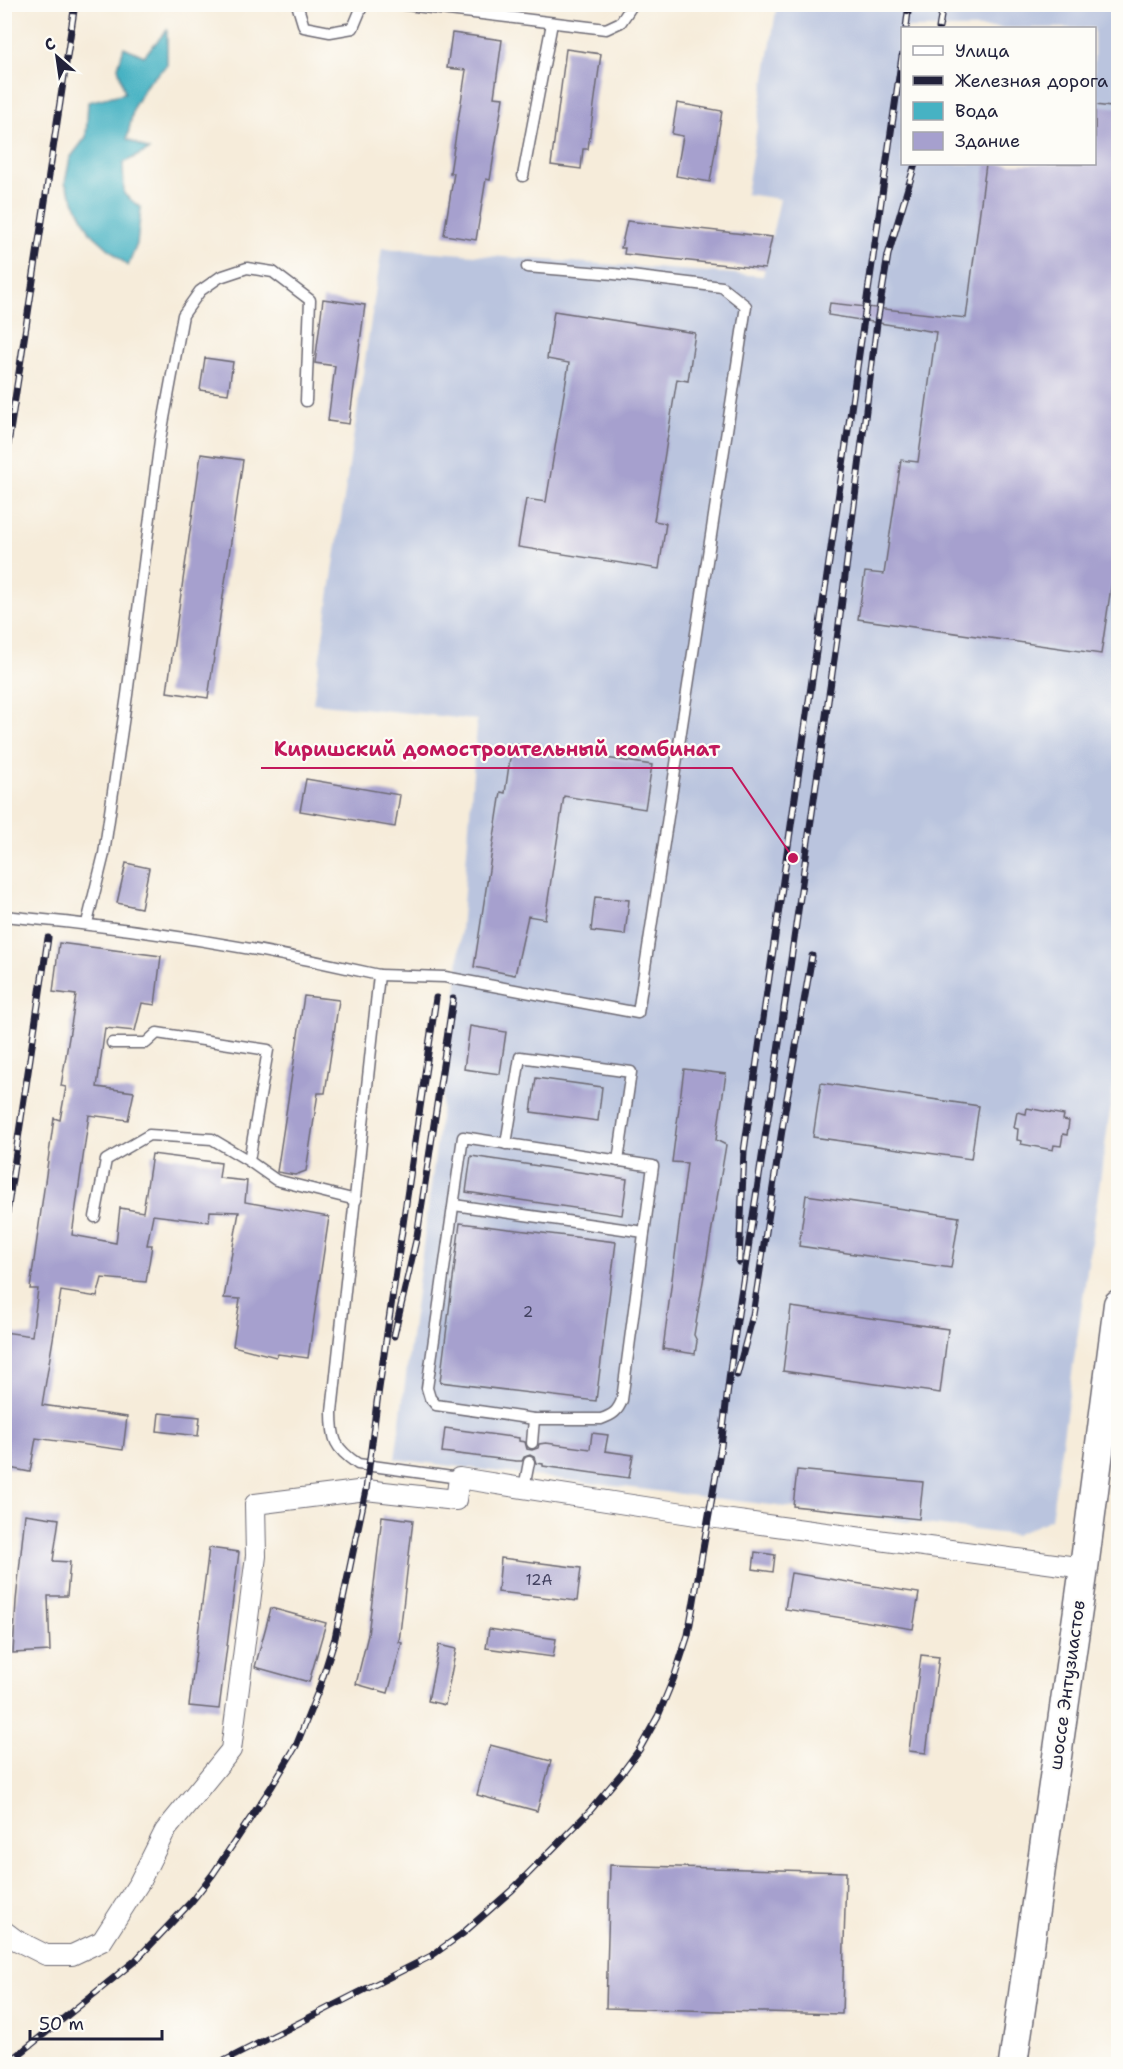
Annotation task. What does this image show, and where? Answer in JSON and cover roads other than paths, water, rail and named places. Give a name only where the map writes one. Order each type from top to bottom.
[{"type":"main road","name":"шоссе Энтузиастов","points":[[1013,2064],[1084,1568],[1119,1304]]},
{"type":"street","points":[[4,1931],[16,1940],[46,1955],[72,1955],[102,1941],[139,1883],[165,1831],[231,1749],[256,1556],[255,1504],[366,1490],[456,1500],[459,1478],[709,1517],[1084,1568]]},
{"type":"lane","points":[[297,4],[304,27],[330,32],[353,28],[363,4]]},
{"type":"lane","points":[[398,4],[606,29],[621,22],[633,4]]},
{"type":"lane","points":[[522,176],[552,23]]},
{"type":"lane","points":[[4,916],[87,923],[316,961],[379,975],[445,977],[638,1013],[746,306],[722,287],[614,274],[527,267]]},
{"type":"lane","points":[[87,923],[104,854],[128,695],[160,440],[183,315],[200,291],[220,277],[247,268],[273,272],[310,300],[306,401]]},
{"type":"lane","points":[[379,975],[332,1412],[332,1434],[337,1446],[358,1464],[459,1478]]},
{"type":"lane","points":[[112,1043],[146,1043],[157,1033],[267,1050],[249,1161]]},
{"type":"lane","points":[[506,1144],[520,1057],[631,1072],[618,1161]]},
{"type":"lane","points":[[95,1217],[106,1160],[149,1135],[212,1139],[276,1180],[356,1200]]},
{"type":"lane","points":[[463,1137],[618,1161],[653,1166],[622,1400],[619,1408],[612,1416],[601,1419],[534,1419],[436,1405],[430,1398],[427,1388],[463,1137]]},
{"type":"lane","points":[[454,1205],[644,1232]]},
{"type":"lane","points":[[532,1443],[534,1419]]},
{"type":"lane","points":[[524,1488],[529,1462]]},
{"type":"water","points":[[167,30],[167,65],[147,84],[134,106],[127,139],[149,150],[123,163],[124,194],[141,208],[137,244],[128,266],[90,232],[65,183],[70,158],[86,137],[88,102],[125,93],[118,67],[124,47],[144,56]]},
{"type":"railway","points":[[4,471],[75,4]]},
{"type":"railway","points":[[906,27],[909,4]]},
{"type":"railway","points":[[939,27],[943,5]]},
{"type":"railway","points":[[739,1262],[744,1151],[901,63]]},
{"type":"railway","points":[[218,2064],[431,1956],[462,1934],[512,1890],[589,1812],[622,1773],[639,1750],[658,1716],[675,1675],[688,1635],[721,1446],[733,1347],[838,632],[877,323],[888,255],[915,165]]},
{"type":"railway","points":[[4,1233],[48,938]]},
{"type":"railway","points":[[737,1375],[753,1315],[812,956]]},
{"type":"railway","points":[[7,2064],[136,1960],[191,1902],[213,1874],[272,1786],[296,1746],[319,1689],[335,1638],[366,1490],[436,998]]},
{"type":"railway","points":[[394,1336],[417,1236],[453,999]]},
{"type":"place","name":"Киришский домостроительный комбинат","points":[[793,858]]}]
